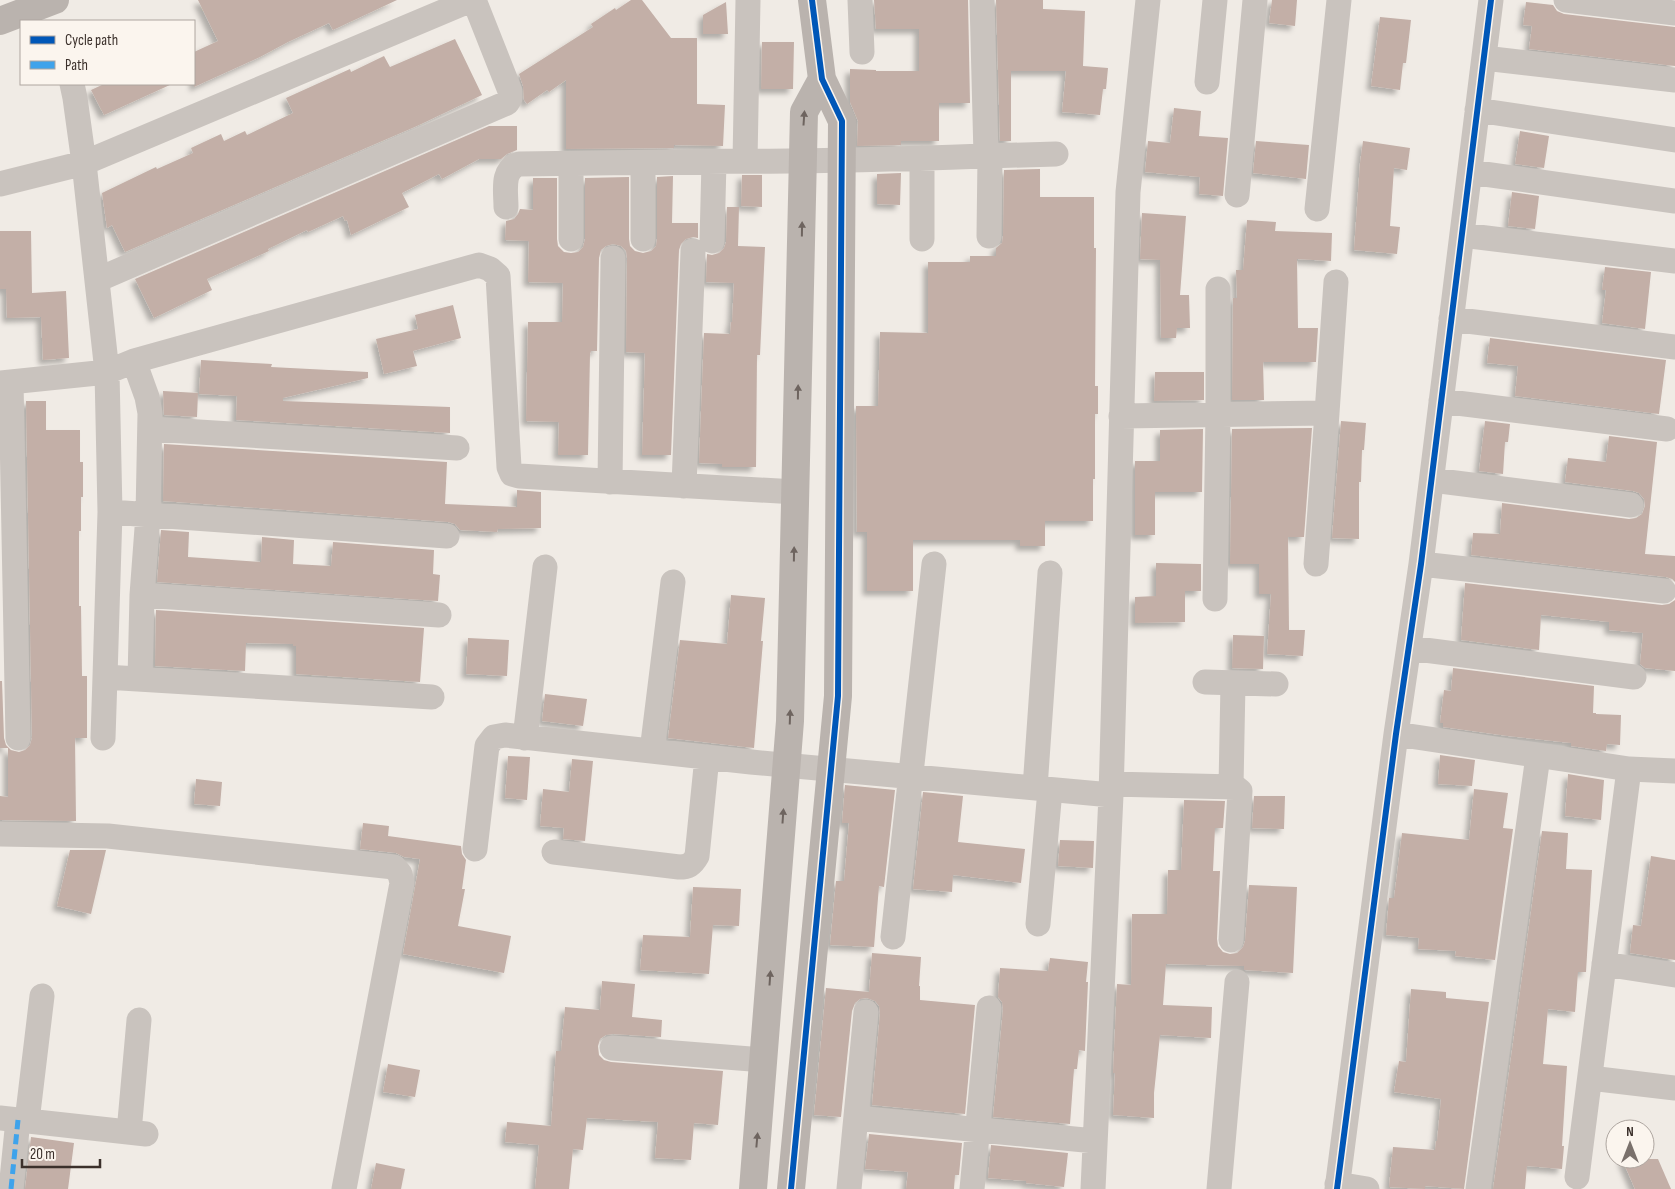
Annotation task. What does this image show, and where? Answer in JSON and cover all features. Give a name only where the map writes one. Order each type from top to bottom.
[{"type":"street","points":[[0,184],[84,162],[472,0],[510,91],[510,98],[507,103],[97,280]]},
{"type":"street","points":[[744,161],[748,0]]},
{"type":"street","points":[[791,1189],[838,696],[842,121],[822,79],[812,0]]},
{"type":"street","points":[[860,0],[862,52]]},
{"type":"street","points":[[982,0],[989,236]]},
{"type":"street","points":[[1093,1189],[1112,789],[1128,192],[1148,0]]},
{"type":"street","points":[[1207,82],[1215,0]]},
{"type":"street","points":[[1237,195],[1256,0]]},
{"type":"street","points":[[1317,209],[1339,0]]},
{"type":"street","points":[[1367,1189],[1337,1186],[1396,734],[1432,480],[1491,0]]},
{"type":"street","points":[[1566,0],[1675,13]]},
{"type":"street","points":[[0,20],[48,6]]},
{"type":"street","points":[[1484,58],[1675,80]]},
{"type":"street","points":[[752,1189],[764,1060],[790,721],[804,112],[822,79]]},
{"type":"street","points":[[72,85],[84,162],[107,372],[110,512],[103,738]]},
{"type":"street","points":[[1477,110],[1675,140]]},
{"type":"street","points":[[506,207],[506,179],[508,172],[513,166],[520,164],[843,161],[1056,154]]},
{"type":"street","points":[[922,158],[922,239]]},
{"type":"street","points":[[684,486],[703,246],[714,162]]},
{"type":"street","points":[[643,163],[643,239]]},
{"type":"street","points":[[571,164],[571,239]]},
{"type":"street","points":[[1470,172],[1675,201]]},
{"type":"street","points":[[1462,235],[1675,261]]},
{"type":"street","points":[[610,482],[613,258]]},
{"type":"street","points":[[18,738],[6,382],[107,372],[134,361],[479,265],[490,269],[498,276],[509,467],[512,474],[610,482],[796,492]]},
{"type":"street","points":[[1316,564],[1336,282]]},
{"type":"street","points":[[1215,599],[1218,289]]},
{"type":"street","points":[[1451,319],[1675,347]]},
{"type":"street","points":[[134,361],[147,397],[150,413],[148,515],[142,595],[140,679]]},
{"type":"street","points":[[1441,401],[1667,429]]},
{"type":"street","points":[[1122,416],[1326,413]]},
{"type":"street","points":[[150,429],[457,448]]},
{"type":"street","points":[[1432,480],[1631,505]]},
{"type":"street","points":[[110,512],[447,536]]},
{"type":"street","points":[[893,937],[934,564]]},
{"type":"street","points":[[1421,564],[1664,592]]},
{"type":"street","points":[[525,738],[545,567]]},
{"type":"street","points":[[1038,924],[1050,573]]},
{"type":"street","points":[[652,751],[672,582]]},
{"type":"street","points":[[142,595],[439,615]]},
{"type":"street","points":[[1409,648],[1634,676]]},
{"type":"street","points":[[104,676],[432,697]]},
{"type":"street","points":[[1205,682],[1276,684]]},
{"type":"street","points":[[1231,787],[1233,683]]},
{"type":"street","points":[[1396,734],[1629,769],[1675,771]]},
{"type":"street","points":[[476,849],[487,746],[494,738],[505,735],[786,765],[1042,789],[1235,787],[1240,791],[1231,940]]},
{"type":"street","points":[[1478,1189],[1538,756]]},
{"type":"street","points":[[554,852],[679,868],[688,867],[697,856],[707,757]]},
{"type":"street","points":[[1577,1177],[1629,769]]},
{"type":"street","points":[[0,834],[108,836],[394,868],[400,874],[402,883],[344,1189]]},
{"type":"street","points":[[1604,964],[1675,975]]},
{"type":"street","points":[[1219,1189],[1237,982]]},
{"type":"street","points":[[11,1189],[15,1119],[42,996]]},
{"type":"street","points":[[972,1189],[989,1008]]},
{"type":"street","points":[[849,1189],[866,1012]]},
{"type":"street","points":[[15,1119],[138,1133],[139,1020]]},
{"type":"street","points":[[612,1048],[764,1060]]},
{"type":"street","points":[[1590,1078],[1675,1088]]},
{"type":"street","points":[[856,1118],[1095,1141]]},
{"type":"building","points":[[198,0],[397,0],[333,30],[329,23],[194,87],[195,52],[218,41]]},
{"type":"building","points":[[631,0],[642,0],[671,38],[697,38],[697,104],[725,105],[723,146],[674,145],[674,148],[566,149],[566,80],[527,104],[524,100],[523,86],[519,74],[593,27],[591,24],[615,8],[616,10]]},
{"type":"building","points":[[874,0],[968,0],[970,103],[939,103],[939,141],[901,141],[901,145],[857,146],[858,121],[850,102],[850,69],[919,71],[919,29],[876,29]]},
{"type":"building","points":[[996,0],[1043,0],[1043,9],[1085,11],[1083,66],[1108,68],[1106,89],[1103,89],[1100,115],[1062,112],[1066,71],[1011,71],[1011,141],[1000,141]]},
{"type":"building","points":[[1272,0],[1297,0],[1295,26],[1269,23]]},
{"type":"building","points":[[726,2],[728,34],[703,34],[703,15]]},
{"type":"building","points":[[1526,2],[1553,5],[1557,11],[1564,14],[1675,27],[1675,66],[1529,49],[1532,26],[1523,25]]},
{"type":"building","points":[[1380,17],[1411,20],[1406,63],[1403,63],[1400,90],[1371,86]]},
{"type":"building","points":[[455,39],[482,95],[417,126],[125,252],[112,225],[107,228],[102,193],[156,167],[157,169],[193,153],[191,148],[221,134],[224,141],[245,131],[247,135],[293,113],[286,98],[350,69],[351,72],[384,56],[390,67]]},
{"type":"building","points":[[762,42],[794,42],[793,89],[761,89]]},
{"type":"building","points":[[102,85],[170,85],[104,115],[91,90]]},
{"type":"building","points":[[1174,108],[1201,111],[1199,136],[1228,138],[1223,196],[1199,194],[1200,177],[1145,172],[1148,141],[1170,143]]},
{"type":"building","points":[[489,126],[517,126],[517,150],[501,159],[479,159],[442,179],[439,174],[402,193],[409,207],[351,235],[347,220],[345,221],[343,216],[308,232],[307,230],[268,249],[269,251],[207,279],[212,290],[154,318],[135,279]]},
{"type":"building","points":[[1520,131],[1549,136],[1544,168],[1515,164]]},
{"type":"building","points":[[1256,141],[1309,145],[1306,179],[1253,173]]},
{"type":"building","points":[[1363,141],[1410,148],[1407,170],[1394,168],[1390,226],[1400,227],[1397,254],[1354,250]]},
{"type":"building","points":[[1040,169],[1040,197],[1094,197],[1094,248],[1096,248],[1095,386],[1098,386],[1098,414],[1095,414],[1093,521],[1045,521],[1045,546],[1020,546],[1020,540],[913,540],[913,591],[867,591],[867,532],[857,532],[856,406],[878,406],[880,332],[928,333],[928,262],[970,262],[970,256],[996,256],[996,248],[1002,243],[1003,236],[1004,170]]},
{"type":"building","points":[[901,173],[900,205],[877,204],[877,174]]},
{"type":"building","points":[[742,175],[762,175],[762,207],[741,206]]},
{"type":"building","points":[[673,176],[672,223],[698,223],[698,238],[686,239],[681,244],[679,250],[671,455],[642,455],[645,353],[626,352],[627,258],[626,251],[621,246],[613,244],[601,250],[599,258],[597,351],[591,351],[590,354],[588,455],[558,455],[559,422],[526,421],[528,322],[562,322],[563,283],[528,282],[529,241],[505,240],[506,221],[514,219],[520,209],[533,210],[533,178],[557,178],[558,246],[564,252],[578,252],[583,247],[585,239],[585,178],[629,177],[630,246],[635,251],[643,253],[651,251],[656,246],[657,239],[657,177]]},
{"type":"building","points":[[1512,192],[1539,196],[1535,229],[1508,226]]},
{"type":"building","points":[[727,207],[739,207],[738,246],[765,247],[760,355],[757,355],[756,467],[722,467],[722,464],[699,463],[704,333],[730,334],[732,322],[734,283],[706,282],[707,254],[719,253],[724,248],[726,242]]},
{"type":"building","points":[[1142,213],[1186,216],[1180,295],[1189,295],[1190,328],[1177,328],[1176,338],[1161,338],[1160,260],[1140,259]]},
{"type":"building","points":[[1247,220],[1276,222],[1275,231],[1332,233],[1331,261],[1297,259],[1298,328],[1318,328],[1316,362],[1263,362],[1264,400],[1232,400],[1233,298],[1237,298],[1236,270],[1243,270]]},
{"type":"building","points":[[0,231],[31,231],[32,293],[66,291],[69,358],[43,360],[41,317],[7,318],[6,289],[0,289]]},
{"type":"building","points":[[1605,267],[1651,272],[1645,329],[1602,323],[1606,290],[1602,290]]},
{"type":"building","points":[[453,305],[461,338],[413,351],[417,366],[384,374],[376,339],[418,329],[415,315]]},
{"type":"building","points":[[1490,338],[1666,360],[1659,414],[1515,396],[1518,366],[1487,363]]},
{"type":"building","points":[[201,360],[272,364],[271,367],[368,372],[368,378],[283,398],[283,401],[450,407],[450,433],[236,420],[237,396],[199,394]]},
{"type":"building","points":[[1155,372],[1204,372],[1204,400],[1154,401]]},
{"type":"building","points":[[163,391],[198,393],[197,417],[164,415]]},
{"type":"building","points":[[26,401],[46,401],[46,430],[80,430],[80,462],[83,462],[83,497],[81,497],[81,531],[79,531],[79,606],[81,606],[82,676],[87,676],[87,738],[75,738],[76,821],[0,820],[0,796],[8,797],[8,748],[0,748],[0,681],[2,681],[4,738],[6,745],[11,750],[19,752],[25,750],[30,745],[32,738]]},
{"type":"building","points":[[1341,421],[1366,423],[1364,450],[1362,450],[1361,482],[1359,482],[1359,539],[1332,538]]},
{"type":"building","points":[[1485,421],[1510,424],[1508,442],[1505,442],[1503,474],[1479,471]]},
{"type":"building","points":[[1312,428],[1304,537],[1288,537],[1289,630],[1305,630],[1303,656],[1267,654],[1271,594],[1259,594],[1259,564],[1230,564],[1232,429]]},
{"type":"building","points":[[1203,429],[1202,492],[1155,492],[1155,535],[1135,535],[1135,461],[1160,461],[1160,430]]},
{"type":"building","points":[[1609,436],[1657,442],[1645,554],[1675,556],[1675,582],[1666,577],[1471,555],[1473,533],[1500,534],[1502,503],[1629,519],[1636,518],[1642,514],[1645,506],[1644,499],[1639,493],[1565,482],[1568,458],[1606,462]]},
{"type":"building","points":[[164,444],[447,462],[445,504],[517,507],[517,490],[541,492],[541,528],[498,529],[497,532],[460,530],[455,524],[448,522],[163,501]]},
{"type":"building","points":[[161,530],[189,532],[188,557],[261,562],[262,537],[294,540],[293,564],[331,566],[333,542],[434,550],[433,574],[440,575],[438,601],[157,582]]},
{"type":"building","points":[[1156,563],[1201,564],[1201,591],[1185,591],[1185,622],[1135,623],[1135,597],[1156,596]]},
{"type":"building","points":[[1465,583],[1662,605],[1669,604],[1675,600],[1675,671],[1645,668],[1640,664],[1643,633],[1609,630],[1609,622],[1541,615],[1539,650],[1461,640]]},
{"type":"building","points":[[731,595],[765,598],[754,748],[668,738],[680,640],[727,644]]},
{"type":"building","points":[[156,610],[424,628],[420,682],[296,674],[296,646],[293,646],[293,644],[246,643],[245,671],[155,666]]},
{"type":"building","points":[[1233,635],[1264,636],[1263,669],[1232,668]]},
{"type":"building","points":[[468,638],[509,640],[507,676],[466,674]]},
{"type":"building","points":[[1453,668],[1594,686],[1593,713],[1621,715],[1620,745],[1607,744],[1606,751],[1571,746],[1571,743],[1443,727],[1443,723],[1440,723],[1444,690],[1451,691]]},
{"type":"building","points":[[545,694],[587,699],[583,726],[542,721]]},
{"type":"building","points":[[1440,755],[1475,760],[1472,786],[1438,784]]},
{"type":"building","points":[[508,756],[530,757],[527,800],[505,798]]},
{"type":"building","points":[[572,759],[593,761],[585,841],[563,839],[564,828],[540,826],[543,789],[569,792]]},
{"type":"building","points":[[1568,774],[1604,780],[1601,820],[1565,816]]},
{"type":"building","points":[[196,779],[222,782],[220,806],[194,804]]},
{"type":"building","points":[[845,785],[895,790],[884,887],[879,886],[874,947],[830,945],[836,881],[844,881],[849,823],[842,823]]},
{"type":"building","points":[[1474,789],[1508,793],[1503,828],[1513,829],[1495,960],[1455,956],[1456,951],[1418,949],[1419,938],[1386,935],[1389,898],[1394,898],[1402,833],[1469,840]]},
{"type":"building","points":[[923,792],[963,796],[958,842],[1025,849],[1021,883],[953,875],[952,892],[913,889]]},
{"type":"building","points":[[1254,796],[1285,796],[1284,829],[1252,828]]},
{"type":"building","points":[[1184,800],[1225,801],[1223,828],[1215,828],[1213,871],[1220,871],[1217,939],[1218,946],[1223,952],[1237,953],[1243,947],[1249,885],[1297,887],[1293,973],[1244,970],[1244,966],[1166,964],[1163,1005],[1212,1007],[1211,1038],[1160,1035],[1154,1093],[1154,1118],[1113,1115],[1117,984],[1131,985],[1132,914],[1167,914],[1168,870],[1181,870]]},
{"type":"building","points":[[363,823],[389,826],[388,836],[461,846],[462,854],[466,860],[462,889],[465,889],[458,926],[511,936],[504,973],[403,954],[420,859],[404,857],[396,853],[360,849]]},
{"type":"building","points":[[1542,831],[1568,833],[1566,869],[1592,870],[1586,972],[1578,972],[1575,1012],[1548,1009],[1543,1064],[1567,1066],[1562,1169],[1527,1166],[1525,1189],[1493,1189]]},
{"type":"building","points":[[1060,840],[1094,841],[1093,868],[1058,866]]},
{"type":"building","points":[[70,850],[106,850],[91,914],[57,906]]},
{"type":"building","points":[[1651,856],[1675,860],[1675,960],[1630,953],[1633,925],[1641,926]]},
{"type":"building","points":[[693,887],[741,889],[739,926],[713,925],[709,974],[640,970],[643,935],[690,937]]},
{"type":"building","points":[[872,953],[921,957],[920,1000],[975,1005],[965,1114],[872,1105],[880,1013],[879,1006],[875,1001],[867,998],[860,999],[855,1003],[852,1011],[841,1117],[814,1115],[826,988],[869,992]]},
{"type":"building","points":[[1050,958],[1088,962],[1085,1051],[1079,1050],[1077,1069],[1074,1069],[1070,1124],[993,1117],[1003,1009],[1002,1002],[998,997],[1000,968],[1048,971]]},
{"type":"building","points":[[602,981],[635,984],[632,1017],[662,1020],[661,1037],[606,1035],[600,1039],[598,1046],[599,1055],[604,1060],[611,1062],[723,1071],[718,1125],[694,1123],[691,1160],[655,1158],[658,1122],[587,1118],[583,1150],[573,1149],[569,1189],[535,1189],[539,1145],[505,1142],[507,1122],[551,1126],[556,1051],[561,1051],[565,1007],[600,1010]]},
{"type":"building","points":[[1411,989],[1446,992],[1446,998],[1489,1002],[1464,1189],[1425,1186],[1425,1189],[1389,1187],[1393,1147],[1435,1150],[1437,1141],[1441,1099],[1394,1092],[1399,1061],[1406,1062]]},
{"type":"building","points":[[388,1064],[420,1070],[415,1097],[383,1092]]},
{"type":"building","points":[[869,1134],[962,1143],[959,1175],[955,1175],[954,1189],[906,1189],[908,1172],[865,1169]]},
{"type":"building","points":[[31,1137],[74,1143],[68,1189],[25,1189]]},
{"type":"building","points":[[991,1145],[1068,1153],[1064,1187],[988,1178]]},
{"type":"building","points":[[1655,1159],[1658,1159],[1671,1189],[1635,1189],[1626,1169],[1655,1169]]},
{"type":"building","points":[[376,1163],[405,1169],[401,1189],[371,1189]]},
{"type":"marked path","points":[[11,1189],[18,1120]]},
{"type":"cycle path","points":[[791,1189],[838,696],[842,121],[822,79],[812,0]]},
{"type":"cycle path","points":[[1337,1189],[1396,734],[1421,564],[1491,0]]}]
